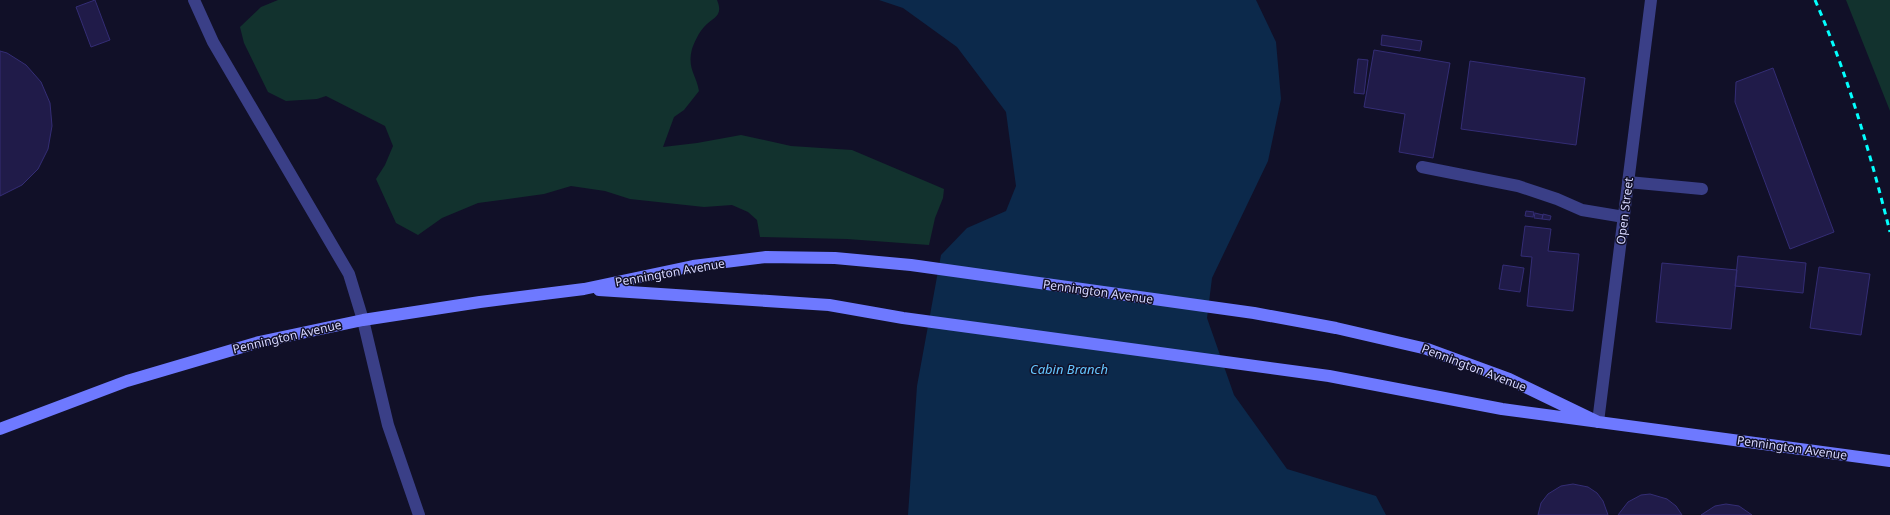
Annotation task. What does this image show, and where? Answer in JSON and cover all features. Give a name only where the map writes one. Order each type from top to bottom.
[{"type":"main road","name":"Pennington Avenue","points":[[0,429],[127,381],[259,342],[363,320],[480,302],[584,289],[693,266],[766,257],[835,258],[911,265],[1254,314],[1336,328],[1427,348],[1509,379],[1598,422]]},
{"type":"main road","name":"Pennington Avenue","points":[[584,289],[829,305],[903,318],[1329,376],[1502,409],[1890,461]]},
{"type":"street","points":[[194,0],[213,42],[349,274],[363,320],[388,425],[419,515]]},
{"type":"street","name":"Open Street","points":[[1598,422],[1651,0]]},
{"type":"street","points":[[1422,167],[1518,186],[1558,199],[1582,210],[1624,217]]},
{"type":"street","points":[[1628,182],[1702,189]]},
{"type":"green space","points":[[278,0],[717,0],[719,6],[718,13],[702,29],[692,49],[691,67],[699,91],[684,110],[674,117],[663,147],[697,143],[741,135],[791,146],[852,150],[944,189],[943,198],[935,218],[929,245],[847,239],[760,237],[757,220],[748,212],[732,205],[704,207],[630,199],[605,191],[571,186],[544,194],[478,203],[442,218],[418,235],[396,223],[376,179],[385,165],[393,146],[385,126],[326,96],[317,99],[286,101],[268,92],[244,43],[240,27],[261,7]]},
{"type":"green space","points":[[1846,0],[1890,0],[1890,111]]},
{"type":"water","name":"Cabin Branch","points":[[879,0],[1256,0],[1276,42],[1281,99],[1268,161],[1212,278],[1207,318],[1234,395],[1287,469],[1376,496],[1386,515],[908,515],[917,386],[941,255],[967,228],[1006,211],[1016,186],[1006,112],[957,47],[903,8]]},
{"type":"building","points":[[95,0],[110,40],[91,47],[76,7]]},
{"type":"building","points":[[1382,35],[1422,41],[1420,51],[1381,45]]},
{"type":"building","points":[[1374,50],[1450,63],[1433,158],[1399,152],[1405,114],[1364,107]]},
{"type":"building","points":[[0,51],[7,53],[26,65],[41,82],[50,103],[52,126],[48,149],[38,169],[22,185],[0,196]]},
{"type":"building","points":[[1358,59],[1368,60],[1364,94],[1354,93]]},
{"type":"building","points":[[1470,61],[1585,78],[1576,145],[1461,129]]},
{"type":"building","points":[[1773,68],[1834,232],[1790,249],[1735,102],[1736,82]]},
{"type":"building","points":[[1526,211],[1534,212],[1533,217],[1525,216]]},
{"type":"building","points":[[1535,213],[1543,215],[1542,219],[1534,218]]},
{"type":"building","points":[[1543,214],[1551,216],[1550,220],[1542,219]]},
{"type":"building","points":[[1525,226],[1551,229],[1548,251],[1579,254],[1573,311],[1527,306],[1532,257],[1521,256]]},
{"type":"building","points":[[1738,256],[1806,263],[1803,293],[1735,286]]},
{"type":"building","points":[[1662,263],[1737,270],[1731,329],[1656,322]]},
{"type":"building","points":[[1503,265],[1524,268],[1520,292],[1499,289]]},
{"type":"building","points":[[1819,267],[1870,274],[1861,335],[1810,328]]},
{"type":"building","points":[[1573,484],[1588,487],[1597,493],[1603,501],[1608,515],[1538,515],[1541,503],[1548,494],[1561,486]]},
{"type":"building","points":[[1650,494],[1667,499],[1676,506],[1682,515],[1618,515],[1628,502],[1641,495]]},
{"type":"building","points":[[1726,504],[1739,506],[1752,515],[1701,515],[1715,506]]},
{"type":"railway","points":[[1815,0],[1848,86],[1890,232]]}]
